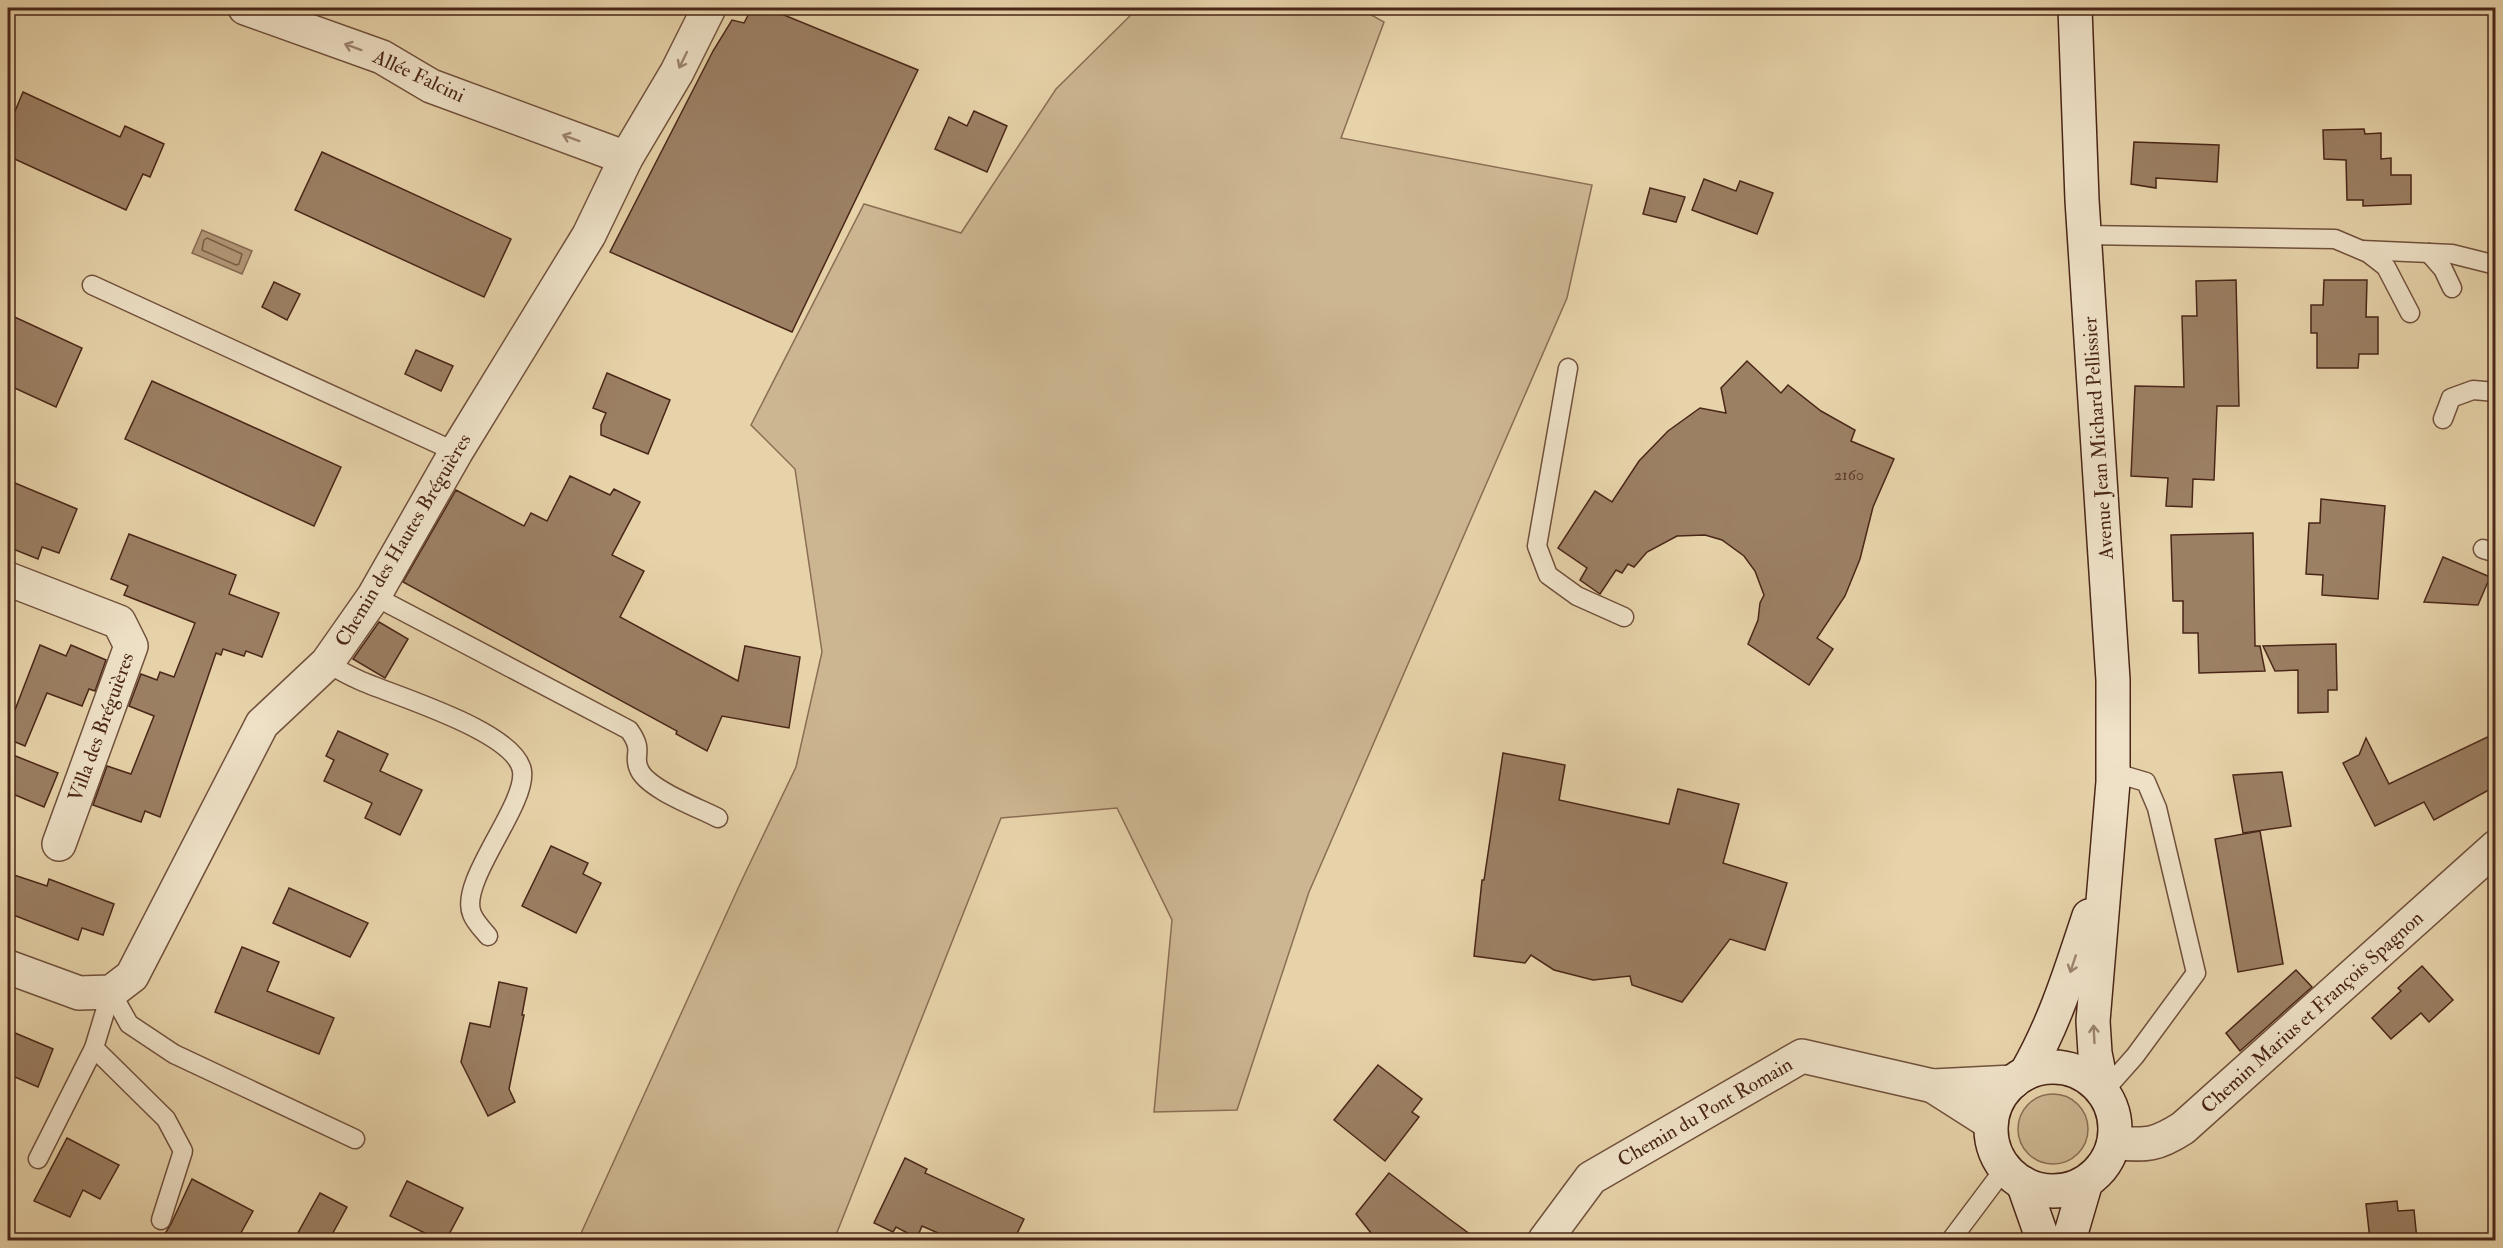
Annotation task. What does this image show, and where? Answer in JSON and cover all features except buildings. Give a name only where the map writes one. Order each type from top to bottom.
[{"type":"street","name":"Allée Falcini","points":[[245,8],[382,57],[431,86],[626,158]]},
{"type":"street","name":"Chemin des Hautes Bréguières","points":[[111,992],[132,976],[262,724],[327,663],[374,596],[456,452],[589,235],[626,158],[677,72],[709,8]]},
{"type":"street","name":"Avenue Jean Michard Pellissier","points":[[2075,8],[2084,235],[2113,680],[2112,772],[2093,1021],[2095,1053],[2103,1092]]},
{"type":"street","name":"Villa des Bréguières","points":[[8,579],[119,622],[131,646],[59,844]]},
{"type":"street","name":"Chemin Marius et François Spagnon","points":[[2114,1143],[2139,1145],[2162,1142],[2183,1128],[2496,847]]},
{"type":"street","name":"Avenue Jean Michard Pellissier","points":[[2020,1077],[2044,1044],[2058,1009],[2104,868]]},
{"type":"street","points":[[8,967],[79,993],[111,992]]},
{"type":"street","name":"Chemin du Pont Romain","points":[[1545,1240],[1591,1178],[1802,1056],[1933,1086],[2020,1077]]},
{"type":"street","points":[[2014,1175],[2038,1189],[2054,1191],[2070,1189],[2086,1182],[2099,1172],[2114,1143],[2115,1125],[2112,1108],[2103,1092],[2091,1080],[2076,1071],[2059,1067],[2043,1068],[2020,1077],[2002,1093],[1995,1108],[1991,1123],[1996,1154],[2014,1175],[2043,1240]]},
{"type":"street","name":"Chemin du Pont Romain","points":[[1933,1086],[1991,1123]]},
{"type":"street","points":[[2069,1240],[2086,1182]]},
{"type":"lane","points":[[2084,235],[2335,239],[2362,250],[2386,267],[2410,313]]},
{"type":"lane","points":[[2362,250],[2452,254],[2496,265]]},
{"type":"lane","points":[[2429,253],[2443,269],[2452,288]]},
{"type":"lane","points":[[93,285],[456,452]]},
{"type":"lane","points":[[1568,368],[1537,546],[1548,575],[1576,596],[1624,617]]},
{"type":"lane","points":[[2443,418],[2451,398],[2473,390],[2496,392]]},
{"type":"lane","points":[[374,596],[629,730],[639,743],[638,768],[648,782],[718,818]]},
{"type":"lane","points":[[327,663],[359,680],[415,700],[498,740],[515,755],[522,771],[518,793],[471,891],[471,914],[488,936]]},
{"type":"lane","points":[[2103,1092],[2134,1056],[2196,974],[2157,808],[2146,783],[2112,772]]},
{"type":"lane","points":[[38,1159],[94,1048],[111,992]]},
{"type":"lane","points":[[111,992],[129,1024],[174,1054],[355,1138]]},
{"type":"lane","points":[[94,1048],[166,1119],[183,1151],[161,1220]]},
{"type":"lane","points":[[1951,1240],[2014,1175]]},
{"type":"shaded area","points":[[1138,8],[1359,8],[1384,22],[1341,138],[1592,185],[1567,298],[1309,892],[1237,1110],[1154,1112],[1172,920],[1117,808],[1001,818],[834,1240],[578,1240],[740,884],[796,767],[822,652],[795,469],[751,425],[864,204],[961,233],[1056,89]]},
{"type":"shaded area","points":[[2053,1094],[2066,1097],[2078,1104],[2085,1116],[2088,1129],[2085,1142],[2078,1154],[2066,1161],[2053,1164],[2040,1161],[2028,1154],[2021,1142],[2018,1129],[2021,1116],[2028,1104],[2040,1097]]},
{"type":"water","points":[[202,230],[252,251],[242,274],[192,253]]}]
